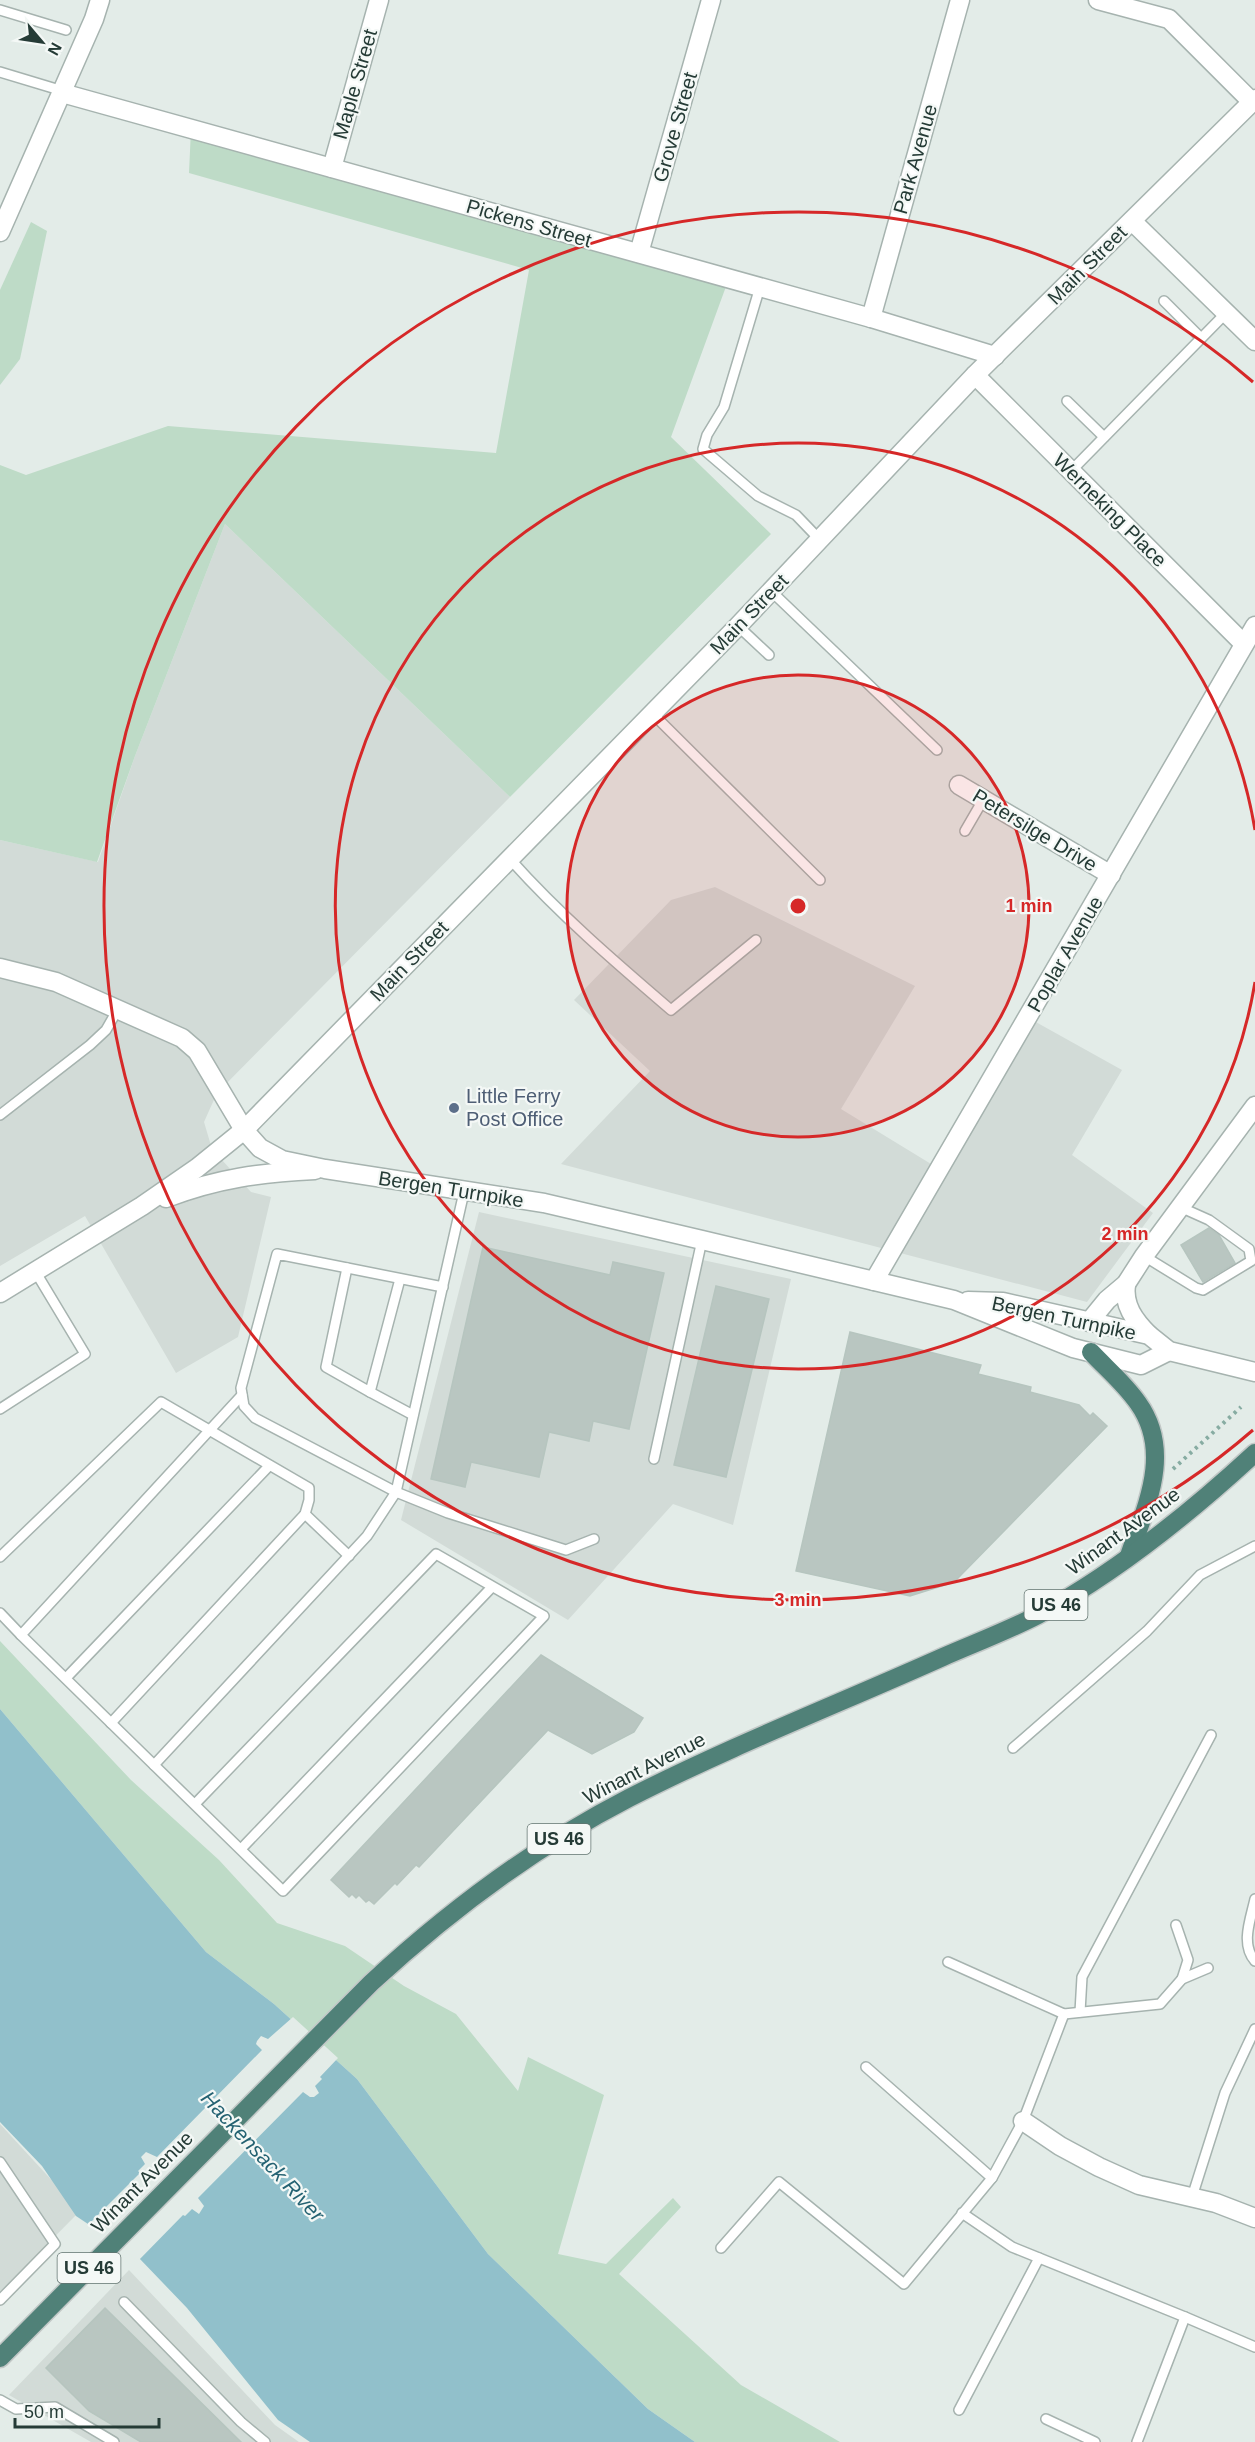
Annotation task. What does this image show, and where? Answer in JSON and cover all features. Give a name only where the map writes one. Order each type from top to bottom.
[{"type":"highway","points":[[1091,1352],[1137,1402],[1145,1414],[1154,1438],[1156,1459],[1154,1478],[1129,1556]]},
{"type":"highway","name":"Winant Avenue","points":[[0,2358],[371,1983],[424,1935],[479,1892],[546,1846],[627,1799],[695,1766],[1037,1616],[1073,1595],[1185,1516],[1255,1453]]},
{"type":"street","points":[[0,232],[63,92],[100,0]]},
{"type":"street","name":"Maple Street","points":[[332,168],[379,0]]},
{"type":"street","name":"Grove Street","points":[[639,253],[711,0]]},
{"type":"street","name":"Park Avenue","points":[[871,318],[960,0]]},
{"type":"street","points":[[1098,0],[1169,19],[1253,101]]},
{"type":"street","name":"Pickens Street","points":[[63,92],[871,318],[994,356]]},
{"type":"street","name":"Main Street","points":[[244,1130],[738,626],[975,375],[1253,101]]},
{"type":"street","points":[[1132,221],[1255,341]]},
{"type":"street","name":"Werneking Place","points":[[975,375],[1244,644]]},
{"type":"street","name":"Poplar Avenue","points":[[874,1281],[1255,626]]},
{"type":"street","name":"Petersilge Drive","points":[[959,784],[1111,875]]},
{"type":"street","name":"Bergen Turnpike","points":[[0,968],[56,982],[182,1038],[197,1051],[244,1130],[260,1148],[282,1160],[325,1170],[544,1203],[954,1300],[1073,1348],[1141,1365],[1169,1351]]},
{"type":"street","points":[[1089,1322],[1107,1300],[1126,1284],[1144,1256],[1255,1106]]},
{"type":"street","points":[[0,1293],[142,1206],[197,1168],[244,1130]]},
{"type":"street","points":[[142,1206],[194,1188],[240,1176],[325,1170]]},
{"type":"street","points":[[1126,1284],[1124,1296],[1129,1310],[1137,1324],[1149,1335]]},
{"type":"street","name":"Bergen Turnpike","points":[[954,1300],[1003,1302],[1149,1335],[1169,1351],[1255,1372]]},
{"type":"street","points":[[1023,2121],[1060,2146],[1139,2185],[1192,2197],[1255,2218]]},
{"type":"lane","points":[[0,10],[66,30]]},
{"type":"lane","points":[[0,72],[63,92]]},
{"type":"lane","points":[[760,287],[727,398],[707,435],[703,449],[758,496],[796,515],[820,540]]},
{"type":"lane","points":[[1164,301],[1201,338]]},
{"type":"lane","points":[[1071,471],[1226,313]]},
{"type":"lane","points":[[1067,401],[1104,437]]},
{"type":"lane","points":[[771,591],[937,750]]},
{"type":"lane","points":[[738,626],[769,656]]},
{"type":"lane","points":[[652,714],[820,880]]},
{"type":"lane","points":[[965,831],[983,800]]},
{"type":"lane","points":[[510,859],[532,884],[610,958],[671,1010],[756,940]]},
{"type":"lane","points":[[0,1115],[90,1045],[106,1030],[118,1009]]},
{"type":"lane","points":[[154,1765],[367,1536],[396,1492],[464,1192]]},
{"type":"lane","points":[[1144,1256],[1203,1290],[1251,1261],[1249,1249],[1209,1220],[1180,1207]]},
{"type":"lane","points":[[654,1459],[702,1240]]},
{"type":"lane","points":[[443,1287],[277,1254],[241,1388],[244,1406],[255,1418],[396,1492],[448,1513],[566,1550],[594,1539]]},
{"type":"lane","points":[[347,1268],[326,1367],[413,1415]]},
{"type":"lane","points":[[0,1409],[85,1354],[35,1271]]},
{"type":"lane","points":[[370,1392],[400,1279]]},
{"type":"lane","points":[[21,1635],[242,1395]]},
{"type":"lane","points":[[0,1557],[161,1402],[309,1488],[309,1500],[304,1514],[111,1723]]},
{"type":"lane","points":[[66,1678],[269,1466]]},
{"type":"lane","points":[[304,1514],[349,1556]]},
{"type":"lane","points":[[1013,1748],[1147,1630],[1200,1575],[1255,1546]]},
{"type":"lane","points":[[0,1614],[283,1891],[544,1616],[436,1554],[195,1804]]},
{"type":"lane","points":[[241,1849],[492,1587]]},
{"type":"lane","points":[[1080,2012],[1082,1977],[1211,1735]]},
{"type":"lane","points":[[1255,1899],[1247,1944],[1255,1961]]},
{"type":"lane","points":[[948,1962],[1064,2014],[1160,2004],[1182,1978],[1188,1960],[1176,1925]]},
{"type":"lane","points":[[1182,1978],[1208,1968]]},
{"type":"lane","points":[[721,2248],[779,2182],[904,2284],[992,2178],[1023,2121],[1064,2014]]},
{"type":"lane","points":[[1192,2197],[1225,2093],[1255,2029]]},
{"type":"lane","points":[[866,2067],[992,2178]]},
{"type":"lane","points":[[0,2162],[56,2244],[0,2300]]},
{"type":"lane","points":[[962,2213],[1012,2247],[1255,2347]]},
{"type":"lane","points":[[959,2410],[1039,2258]]},
{"type":"lane","points":[[124,2302],[241,2422],[265,2442]]},
{"type":"lane","points":[[1137,2442],[1185,2318]]},
{"type":"lane","points":[[0,2400],[16,2409],[55,2408],[114,2442]]},
{"type":"lane","points":[[1046,2419],[1095,2442]]},
{"type":"path","points":[[1167,1471],[1174,1468],[1241,1407]]},
{"type":"shaded area","points":[[225,524],[510,797],[217,1093],[204,1122],[212,1149],[251,1192],[271,1197],[238,1337],[176,1373],[85,1216],[0,1266],[0,840],[98,862],[135,756]]},
{"type":"shaded area","points":[[715,887],[915,986],[841,1109],[936,1167],[1025,1016],[1122,1070],[1072,1155],[1153,1213],[1087,1302],[561,1164],[650,1071],[574,1000],[671,900]]},
{"type":"shaded area","points":[[479,1212],[791,1279],[733,1525],[673,1504],[568,1620],[401,1520]]},
{"type":"shaded area","points":[[0,2124],[80,2211],[0,2292]]},
{"type":"shaded area","points":[[129,2270],[275,2425],[299,2442],[91,2442],[9,2395]]},
{"type":"green space","points":[[191,129],[728,281],[671,437],[771,534],[510,797],[225,524],[135,756],[97,862],[0,840],[0,465],[26,475],[168,426],[496,453],[529,270],[189,173]]},
{"type":"green space","points":[[31,222],[47,231],[20,359],[0,385],[0,290]]},
{"type":"green space","points":[[0,1641],[131,1780],[219,1860],[277,1923],[345,1946],[404,1986],[456,2014],[518,2091],[528,2057],[604,2095],[558,2254],[606,2264],[673,2198],[681,2207],[619,2274],[741,2385],[840,2442],[695,2442],[648,2409],[488,2254],[357,2079],[274,2004],[206,1952],[0,1709]]},
{"type":"water","name":"Hackensack River","points":[[0,1709],[206,1952],[274,2004],[357,2079],[488,2254],[648,2409],[695,2442],[310,2442],[278,2420],[187,2308],[139,2258],[76,2216],[42,2166],[0,2122]]},
{"type":"pier","points":[[293,2017],[338,2058],[320,2077],[322,2079],[315,2086],[319,2093],[310,2097],[303,2092],[198,2198],[204,2206],[199,2214],[192,2209],[185,2216],[183,2215],[138,2261],[87,2226],[140,2173],[138,2171],[145,2164],[141,2157],[146,2152],[157,2157],[262,2050],[256,2044],[261,2036],[268,2039]]},
{"type":"building","points":[[1209,1228],[1219,1235],[1235,1263],[1203,1282],[1181,1245]]},
{"type":"building","points":[[483,1247],[610,1275],[613,1262],[664,1273],[629,1429],[593,1421],[589,1441],[549,1432],[539,1477],[471,1462],[465,1487],[431,1479]]},
{"type":"building","points":[[716,1286],[769,1299],[726,1477],[674,1465]]},
{"type":"building","points":[[850,1332],[981,1365],[978,1374],[1031,1387],[1030,1392],[1079,1405],[1090,1416],[1093,1413],[1107,1426],[954,1582],[910,1596],[796,1571]]},
{"type":"building","points":[[541,1655],[643,1718],[634,1732],[592,1754],[548,1730],[419,1867],[416,1865],[374,1904],[369,1900],[366,1902],[359,1895],[356,1898],[352,1894],[349,1897],[331,1880]]},
{"type":"building","points":[[105,2308],[241,2442],[141,2442],[89,2411],[46,2368]]},
{"type":"place","name":"Little Ferry Post Office","points":[[454,1108]]}]
